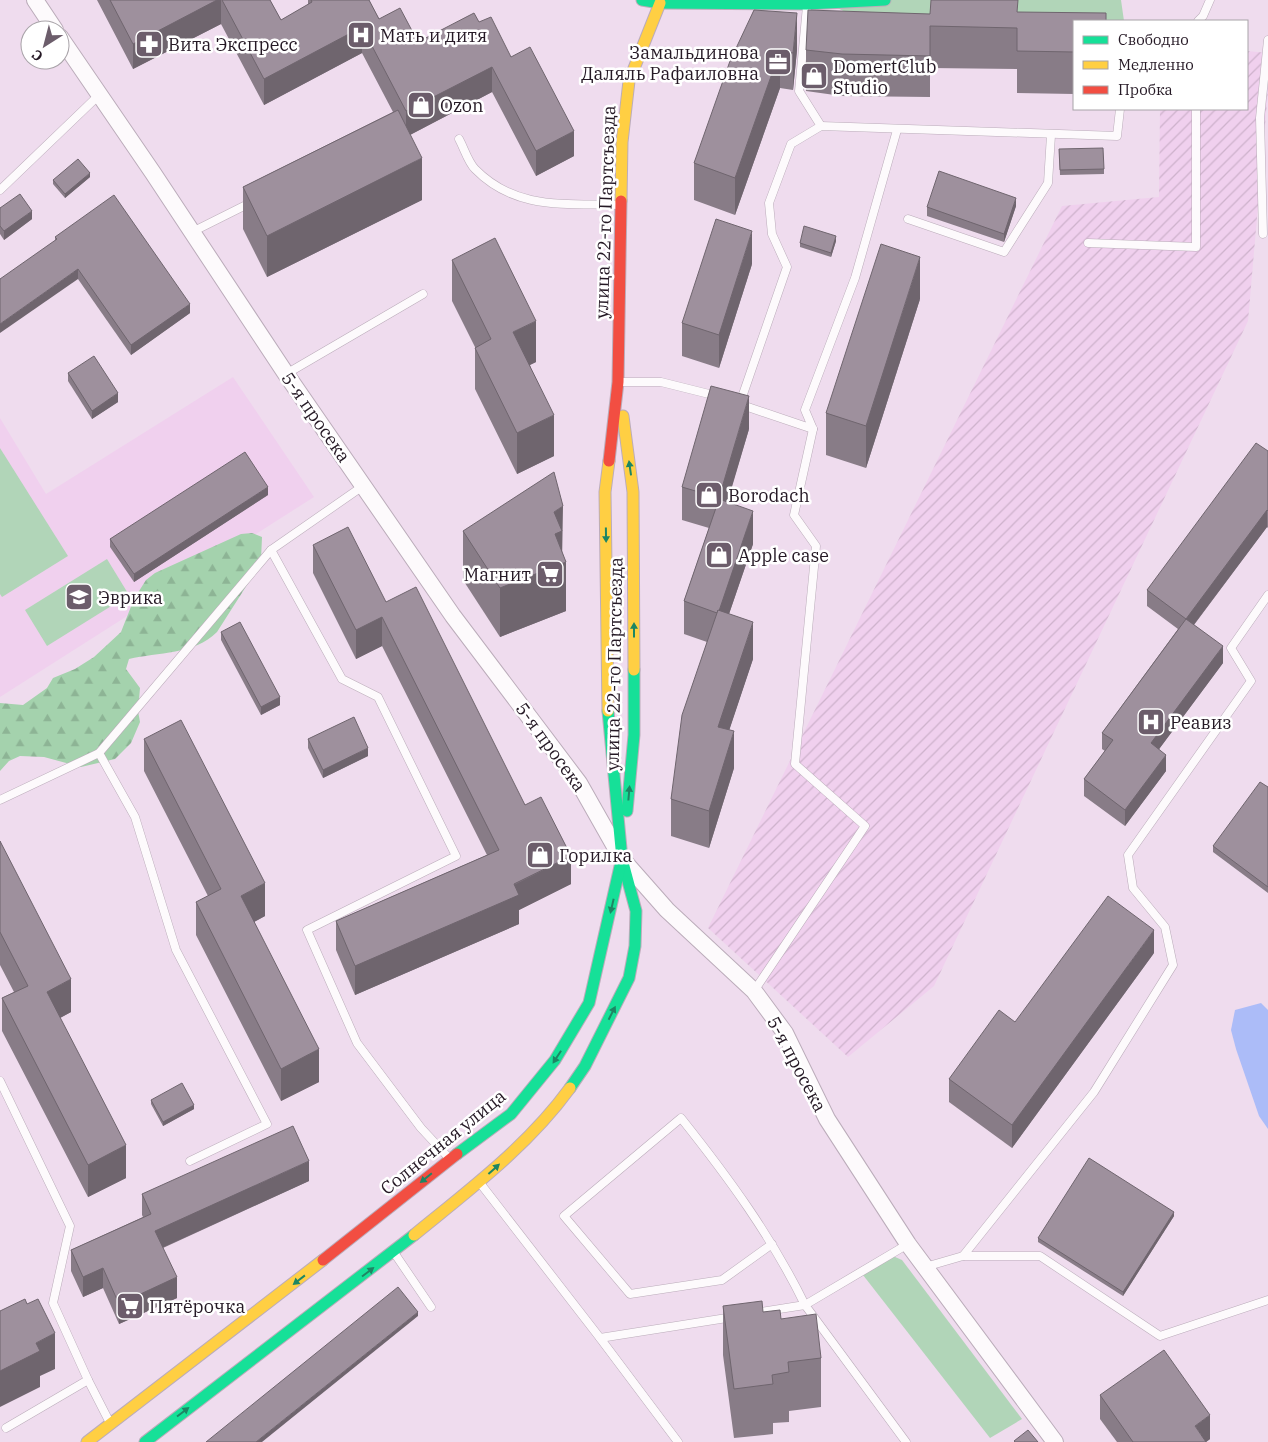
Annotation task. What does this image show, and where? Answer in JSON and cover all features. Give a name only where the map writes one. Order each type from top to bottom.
[{"type":"main road","points":[[642,0],[660,3],[807,4],[885,0]]},
{"type":"main road","name":"улица 22-го Партсъезда","points":[[622,858],[608,732],[605,492],[618,382],[622,142],[629,80],[660,3]]},
{"type":"main road","name":"улица 22-го Партсъезда","points":[[618,382],[633,502],[634,735],[622,858]]},
{"type":"main road","points":[[145,1442],[164,1436],[394,1252],[479,1182],[527,1138],[556,1107],[586,1066],[630,978],[635,946],[636,911],[622,858]]},
{"type":"main road","name":"Солнечная улица","points":[[87,1442],[294,1283],[450,1159],[512,1114],[555,1060],[589,1003],[622,858]]},
{"type":"street","points":[[35,0],[48,20]]},
{"type":"street","name":"5-я просека","points":[[70,53],[286,374],[453,616],[579,783],[622,858],[667,910],[754,991],[785,1033],[827,1119],[908,1244],[1055,1442]]},
{"type":"lane","points":[[1199,20],[1203,16],[1210,0]]},
{"type":"lane","points":[[807,4],[799,90],[821,126]]},
{"type":"lane","points":[[1263,234],[1260,118],[1268,40]]},
{"type":"lane","points":[[0,190],[98,96]]},
{"type":"lane","points":[[740,404],[788,267],[772,234],[769,203],[791,144],[821,126],[1117,136],[1120,110]]},
{"type":"lane","points":[[1088,243],[1196,247],[1196,110]]},
{"type":"lane","points":[[754,991],[865,826],[795,764],[816,546],[794,515],[813,429],[805,410],[855,278],[897,130]]},
{"type":"lane","points":[[908,219],[1004,252],[1048,183],[1051,135]]},
{"type":"lane","points":[[459,138],[474,168],[504,193],[556,205],[622,205]]},
{"type":"lane","points":[[192,232],[262,197]]},
{"type":"lane","points":[[286,374],[423,294]]},
{"type":"lane","points":[[618,382],[661,382],[721,397]]},
{"type":"lane","points":[[730,401],[813,429]]},
{"type":"lane","points":[[0,800],[99,753],[271,550],[363,486]]},
{"type":"lane","points":[[271,550],[342,679],[378,697],[456,856],[307,930],[357,1043],[421,1128],[450,1159]]},
{"type":"lane","points":[[962,1256],[1094,1092],[1173,965],[1165,927],[1132,888],[1128,855],[1251,682],[1230,648],[1268,595]]},
{"type":"lane","points":[[99,753],[135,817],[176,950],[267,1124],[190,1161]]},
{"type":"lane","points":[[0,1081],[70,1226],[53,1303],[110,1423]]},
{"type":"lane","points":[[772,1244],[722,1280],[630,1294],[564,1216],[680,1118],[724,1172],[772,1244],[786,1266],[805,1305],[906,1442]]},
{"type":"lane","points":[[479,1182],[678,1442]]},
{"type":"lane","points":[[600,1338],[805,1305],[908,1244]]},
{"type":"lane","points":[[394,1252],[431,1307]]},
{"type":"lane","points":[[925,1267],[962,1256],[1040,1256],[1160,1336],[1268,1300]]},
{"type":"lane","points":[[46,1307],[53,1303]]},
{"type":"lane","points":[[6,1428],[88,1380]]},
{"type":"shaded area","points":[[1248,51],[1268,53],[1268,91],[1248,321],[934,986],[848,1057],[708,928],[1062,206],[1159,197],[1160,110],[1248,110]]},
{"type":"shaded area","name":"Эврика","points":[[233,377],[314,497],[0,697],[0,418],[46,494]]},
{"type":"green space","points":[[821,0],[1121,0],[1124,20],[1073,20],[917,47]]},
{"type":"green space","points":[[0,448],[68,556],[2,597],[0,594]]},
{"type":"green space","points":[[252,533],[262,537],[261,560],[217,632],[198,645],[187,649],[129,659],[126,669],[140,688],[138,711],[140,722],[131,743],[115,759],[81,767],[44,757],[20,756],[9,761],[0,771],[0,703],[23,705],[47,688],[53,678],[75,669],[94,657],[121,632],[134,599],[146,580],[155,573],[241,534]]},
{"type":"green space","points":[[107,559],[129,595],[47,646],[25,610]]},
{"type":"green space","points":[[886,1253],[902,1260],[1022,1419],[990,1438],[863,1275]]},
{"type":"water","points":[[1261,1003],[1268,1010],[1268,1129],[1259,1116],[1231,1030],[1235,1010]]},
{"type":"building","points":[[110,0],[217,0],[133,44]]},
{"type":"building","points":[[222,0],[270,0],[281,20],[312,2],[311,0],[369,0],[379,19],[400,8],[418,42],[474,13],[479,22],[491,17],[511,57],[530,47],[574,131],[536,151],[492,67],[406,111],[362,27],[264,79]]},
{"type":"building","points":[[931,0],[1018,0],[1017,12],[1106,13],[1106,20],[1073,20],[1073,52],[1017,51],[1017,28],[930,26],[930,56],[842,54],[806,50],[808,10],[930,14]]},
{"type":"building","points":[[754,10],[797,13],[793,53],[780,51],[735,178],[694,163],[730,61]]},
{"type":"building","points":[[398,110],[422,158],[267,236],[243,187]]},
{"type":"building","points":[[1103,148],[1104,169],[1060,170],[1059,149]]},
{"type":"building","points":[[78,159],[90,173],[65,194],[53,180]]},
{"type":"building","points":[[939,171],[1016,198],[1004,234],[927,207]]},
{"type":"building","points":[[20,194],[32,211],[4,231],[0,226],[0,208]]},
{"type":"building","points":[[114,195],[190,304],[131,345],[78,269],[0,324],[0,279],[57,239],[55,237]]},
{"type":"building","points":[[716,219],[752,231],[719,335],[682,323]]},
{"type":"building","points":[[804,226],[836,236],[831,253],[800,243]]},
{"type":"building","points":[[495,238],[536,321],[513,332],[554,415],[517,433],[475,348],[491,339],[452,260]]},
{"type":"building","points":[[881,244],[920,257],[866,426],[826,413]]},
{"type":"building","points":[[94,356],[118,393],[92,411],[68,373]]},
{"type":"building","points":[[711,386],[749,396],[719,498],[682,487]]},
{"type":"building","points":[[1256,443],[1268,451],[1268,511],[1186,619],[1147,590]]},
{"type":"building","points":[[245,452],[268,487],[134,574],[110,539]]},
{"type":"building","points":[[554,472],[563,506],[554,512],[562,531],[555,534],[566,562],[500,588],[463,531]]},
{"type":"building","points":[[719,499],[753,511],[717,613],[684,601]]},
{"type":"building","points":[[348,527],[386,602],[416,587],[525,805],[541,797],[571,856],[514,884],[519,895],[355,966],[336,921],[499,850],[382,617],[356,630],[313,545]]},
{"type":"building","points":[[718,610],[753,622],[718,727],[734,731],[709,811],[671,799],[682,715]]},
{"type":"building","points":[[1186,619],[1223,646],[1151,743],[1166,755],[1125,810],[1084,779],[1113,740],[1102,733]]},
{"type":"building","points":[[240,622],[280,697],[261,707],[221,632]]},
{"type":"building","points":[[354,717],[368,748],[323,770],[308,739]]},
{"type":"building","points":[[181,720],[265,883],[241,896],[319,1049],[281,1069],[196,902],[221,889],[144,739]]},
{"type":"building","points":[[1260,782],[1268,787],[1268,887],[1213,846]]},
{"type":"building","points":[[0,841],[71,979],[47,992],[126,1145],[88,1165],[2,998],[28,986],[0,932]]},
{"type":"building","points":[[1108,896],[1154,930],[1012,1125],[949,1079],[999,1010],[1015,1022]]},
{"type":"building","points":[[182,1083],[194,1105],[163,1122],[151,1100]]},
{"type":"building","points":[[293,1126],[309,1161],[155,1231],[177,1277],[119,1304],[103,1268],[83,1277],[71,1250],[151,1214],[142,1194]]},
{"type":"building","points":[[1089,1158],[1174,1212],[1123,1292],[1038,1238]]},
{"type":"building","points":[[398,1287],[418,1312],[256,1442],[206,1442]]},
{"type":"building","points":[[25,1299],[27,1304],[38,1299],[55,1333],[36,1343],[40,1351],[0,1371],[0,1311]]},
{"type":"building","points":[[762,1301],[763,1312],[780,1310],[781,1319],[816,1314],[821,1358],[788,1362],[789,1372],[772,1375],[773,1384],[734,1389],[723,1306]]},
{"type":"building","points":[[1164,1350],[1210,1415],[1195,1426],[1206,1442],[1133,1442],[1100,1395]]},
{"type":"building","points":[[1028,1430],[1038,1442],[1014,1441]]},
{"type":"traffic: fast","points":[[642,0],[660,3],[807,4],[885,0]]},
{"type":"traffic: fast","points":[[627,811],[634,735],[634,670]]},
{"type":"traffic: fast","points":[[570,1088],[585,1066],[629,978],[635,946],[636,911],[622,859],[608,711]]},
{"type":"traffic: fast","points":[[457,1154],[511,1114],[555,1060],[589,1003],[621,862]]},
{"type":"traffic: fast","points":[[145,1442],[414,1235]]},
{"type":"traffic: slow","points":[[621,201],[622,142],[629,81],[660,3]]},
{"type":"traffic: slow","points":[[623,416],[633,492],[634,670]]},
{"type":"traffic: slow","points":[[608,711],[605,492],[609,461]]},
{"type":"traffic: slow","points":[[414,1235],[517,1148],[536,1129],[570,1088]]},
{"type":"traffic: slow","points":[[87,1442],[323,1260]]},
{"type":"traffic: jam","points":[[609,461],[618,382],[621,201]]},
{"type":"traffic: jam","points":[[323,1260],[457,1154]]},
{"type":"place","name":"Мать и дитя","points":[[361,35]]},
{"type":"place","name":"Вита Экспресс","points":[[149,44]]},
{"type":"place","name":"Замальдинова Даляль Рафаиловна","points":[[778,62]]},
{"type":"place","name":"DomertClub Studio","points":[[814,76]]},
{"type":"place","name":"Ozon","points":[[421,105]]},
{"type":"place","name":"Borodach","points":[[709,495]]},
{"type":"place","name":"Apple case","points":[[719,555]]},
{"type":"place","name":"Магнит","points":[[550,574]]},
{"type":"place","name":"Эврика","points":[[79,597]]},
{"type":"place","name":"Реавиз","points":[[1151,722]]},
{"type":"place","name":"Горилка","points":[[540,855]]},
{"type":"place","name":"Пятёрочка","points":[[130,1306]]}]
